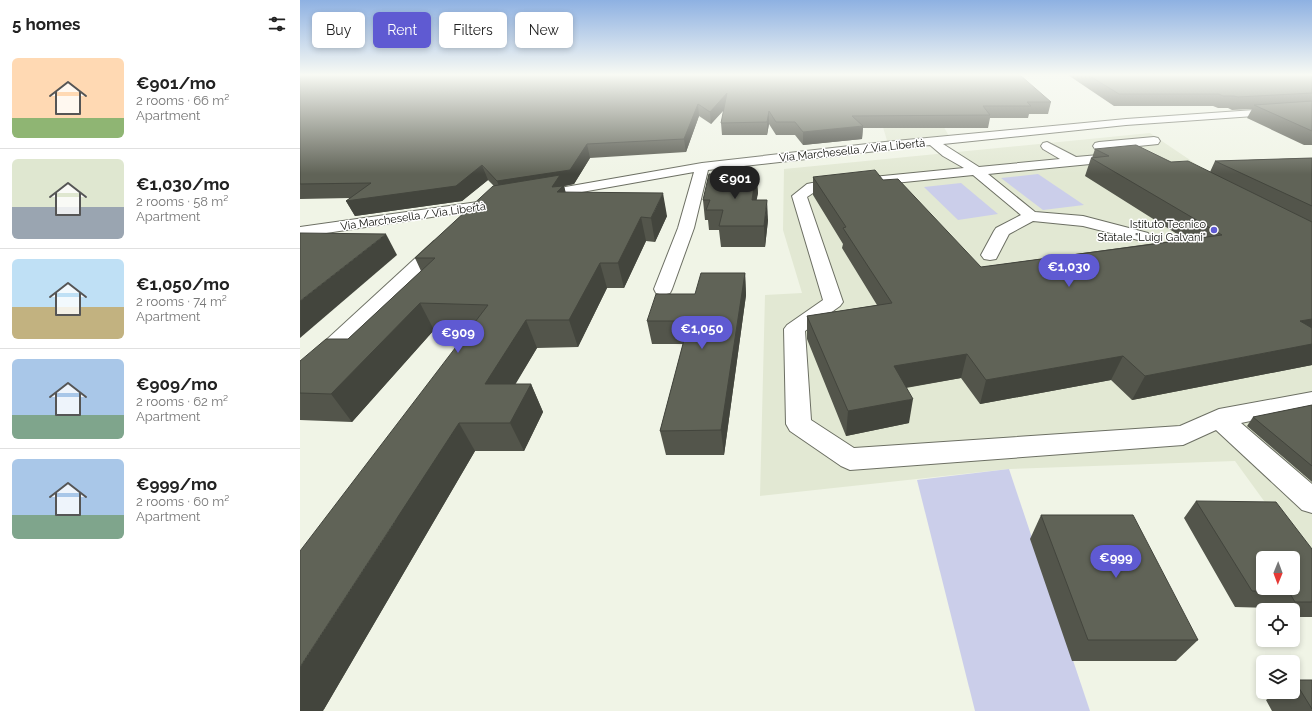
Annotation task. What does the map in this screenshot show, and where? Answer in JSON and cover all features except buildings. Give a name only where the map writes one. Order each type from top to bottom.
[{"type":"street","name":"Via Marchesella / Via Libertà","points":[[524,199],[702,166],[1126,122],[1312,109]]},
{"type":"street","points":[[1294,110],[1312,117]]},
{"type":"street","points":[[932,141],[975,171],[1031,216]]},
{"type":"street","points":[[1073,161],[1051,148],[1081,148],[1154,141]]},
{"type":"street","points":[[1136,156],[812,187],[799,196],[833,302],[794,330],[799,424],[850,459],[1183,435],[1219,418],[1312,400]]},
{"type":"street","points":[[663,289],[686,228],[702,166]]},
{"type":"street","name":"Via Marchesella / Via Libertà","points":[[300,232],[509,201]]},
{"type":"street","points":[[300,377],[482,206]]},
{"type":"street","points":[[990,255],[1002,231],[1031,216],[1083,221],[1142,236]]},
{"type":"street","points":[[1219,418],[1312,501]]},
{"type":"shaded area","points":[[877,108],[933,108],[950,138],[888,144]]},
{"type":"shaded area","points":[[1150,133],[1270,214],[1312,227],[1312,563],[1309,563],[1235,461],[1009,469],[760,496],[765,295],[802,293],[783,230],[784,169]]},
{"type":"shaded area","name":"Istituto Tecnico Statale \"Luigi Galvani\"","points":[[1038,174],[1084,205],[1043,210],[1001,178]]},
{"type":"shaded area","points":[[961,183],[998,214],[958,220],[924,187]]},
{"type":"shaded area","points":[[1009,469],[1090,711],[975,711],[917,480]]},
{"type":"place","name":"Istituto Tecnico Statale \"Luigi Galvani\"","points":[[1214,230]]}]
